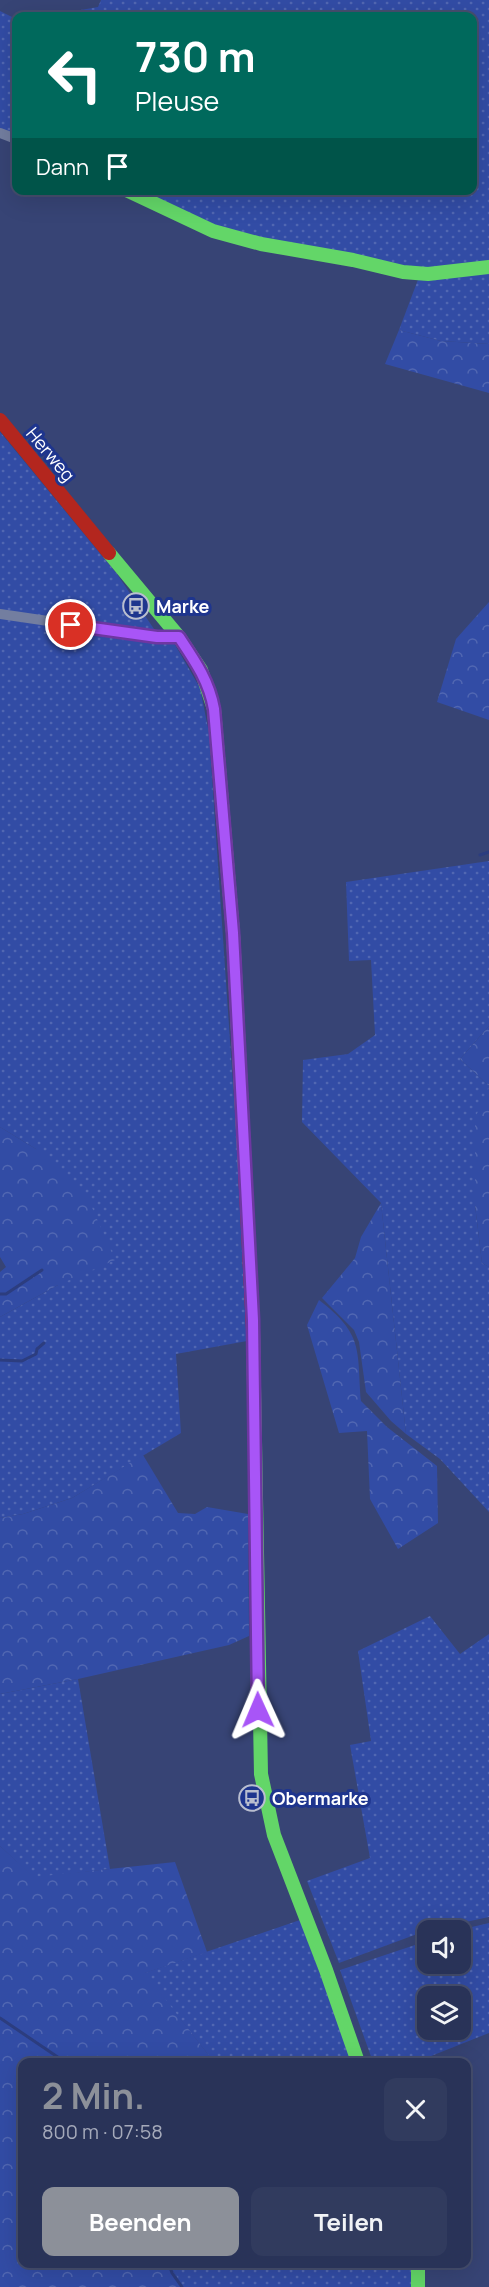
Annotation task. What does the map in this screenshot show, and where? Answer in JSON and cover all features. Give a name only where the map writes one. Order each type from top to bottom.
[{"type":"main road","points":[[137,195],[213,231],[261,244],[347,259],[404,272],[442,273],[489,267]]},
{"type":"main road","name":"Herweg","points":[[0,420],[179,637],[201,670],[214,709],[233,933],[254,1340],[261,1774],[274,1835],[326,1970],[357,2058]]},
{"type":"main road","points":[[417,2268],[418,2287]]},
{"type":"street","points":[[0,614],[157,637],[179,637]]},
{"type":"green space","points":[[101,0],[489,0],[489,268],[421,273],[231,234],[139,195],[477,195],[477,12],[69,12],[98,7]]},
{"type":"green space","points":[[0,11],[12,17],[12,135],[0,130]]},
{"type":"green space","points":[[489,271],[489,344],[441,341],[399,330],[419,277]]},
{"type":"green space","points":[[399,330],[441,341],[489,344],[489,393],[385,364]]},
{"type":"green space","points":[[0,432],[117,574],[158,635],[0,613]]},
{"type":"green space","points":[[489,602],[489,720],[437,702],[456,639]]},
{"type":"green space","points":[[0,615],[174,643],[200,688],[209,733],[243,1231],[247,1341],[176,1354],[181,1433],[72,1498],[23,1514],[0,1518],[0,1317],[58,1285],[36,1149],[0,1127]]},
{"type":"green space","points":[[489,861],[489,1026],[460,1059],[489,1086],[475,1205],[482,1263],[489,1267],[489,1512],[440,1459],[406,1434],[381,1203],[302,1122],[303,1060],[348,1054],[375,1035],[371,960],[349,961],[346,882]]},
{"type":"green space","points":[[489,1026],[489,1086],[460,1059]]},
{"type":"green space","points":[[489,1088],[489,1267],[482,1263],[475,1205],[475,1118]]},
{"type":"green space","points":[[0,1127],[36,1149],[90,1203],[115,1260],[58,1285],[0,1317],[0,1272],[6,1267],[0,1257]]},
{"type":"green space","points":[[381,1203],[406,1434],[391,1421],[366,1392],[359,1342],[354,1330],[322,1298],[355,1258],[361,1237]]},
{"type":"green space","points":[[319,1300],[334,1312],[351,1334],[358,1355],[361,1401],[387,1427],[437,1466],[438,1523],[398,1549],[370,1499],[367,1431],[339,1433],[307,1325]]},
{"type":"green space","points":[[143,1455],[178,1513],[195,1514],[207,1507],[248,1514],[249,1636],[229,1645],[0,1694],[0,1518],[23,1514],[72,1498]]},
{"type":"green space","points":[[430,1616],[460,1654],[489,1634],[489,1917],[471,1921],[417,1920],[417,1934],[339,1963],[307,1881],[370,1858],[350,1745],[371,1741],[358,1651]]},
{"type":"green space","points":[[78,1679],[110,1869],[34,1878],[0,1846],[0,1694]]},
{"type":"green space","points":[[0,1846],[34,1877],[175,1862],[207,1952],[145,1973],[211,2058],[18,2058],[18,2268],[171,2268],[183,2287],[0,2287]]},
{"type":"green space","points":[[300,1920],[352,2058],[211,2058],[144,1973]]},
{"type":"green space","points":[[489,1923],[489,2033],[426,2058],[372,2058],[340,1970],[417,1944],[417,1974],[471,1974],[471,1927]]},
{"type":"green space","points":[[171,2268],[411,2268],[411,2287],[183,2287]]},
{"type":"waterway","points":[[480,855],[489,852]]},
{"type":"waterway","points":[[0,1294],[6,1294],[42,1270]]},
{"type":"waterway","points":[[0,1360],[22,1361],[36,1354],[37,1349],[44,1343]]},
{"type":"waterway","points":[[0,2018],[59,2058]]},
{"type":"waterway","points":[[170,2268],[182,2287]]},
{"type":"traffic: fast","points":[[137,195],[213,231],[261,244],[353,260],[403,272],[428,274],[489,267]]},
{"type":"traffic: fast","points":[[109,553],[179,637],[201,670],[214,709],[233,933],[245,1170]]},
{"type":"traffic: fast","points":[[253,1330],[261,1774],[274,1835],[326,1970],[357,2058]]},
{"type":"traffic: fast","points":[[418,2268],[418,2287]]},
{"type":"traffic: jam","points":[[0,420],[109,553]]},
{"type":"traffic: jam","points":[[245,1170],[253,1330]]},
{"type":"place","name":"Marke","points":[[136,606]]},
{"type":"place","name":"Obermarke","points":[[252,1798]]},
{"type":"route","points":[[71,625],[157,637],[179,637],[201,670],[214,709],[233,933],[249,1218],[254,1340],[258,1710]]}]
